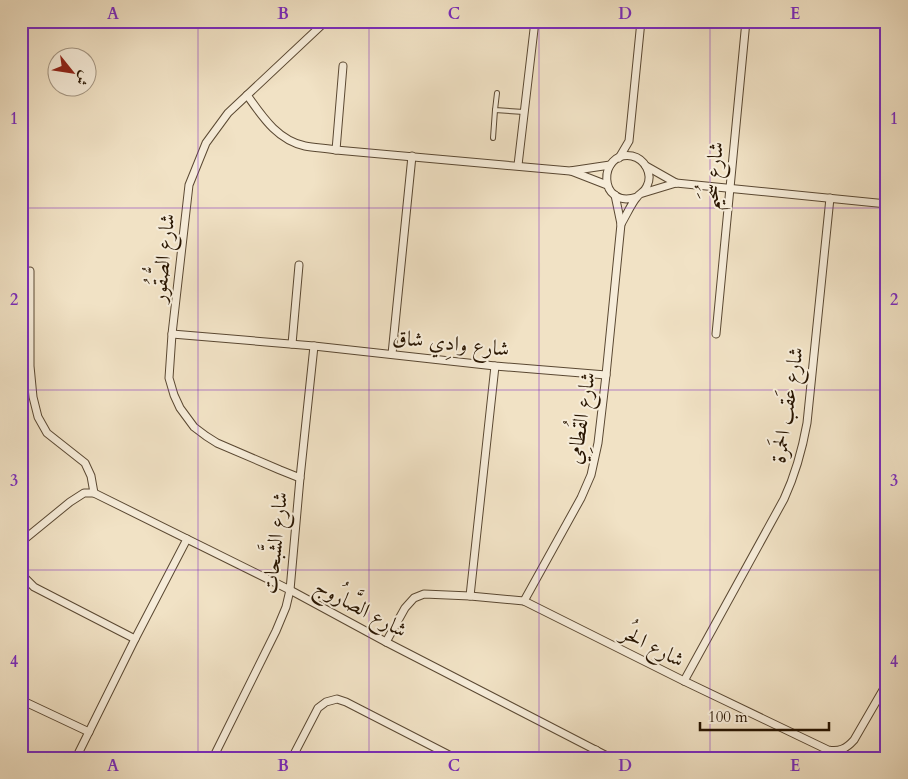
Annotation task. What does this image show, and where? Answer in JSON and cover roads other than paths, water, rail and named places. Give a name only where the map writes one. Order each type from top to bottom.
[{"type":"street","name":"شارع الصُّقُور","points":[[300,478],[217,443],[194,427],[180,408],[169,378],[172,334],[189,185],[206,143],[228,113],[326,21]]},
{"type":"street","points":[[518,165],[535,21]]},
{"type":"street","points":[[641,21],[629,142],[607,171],[607,184],[615,195],[626,199],[676,183],[887,204]]},
{"type":"street","name":"شارع سُحَيم","points":[[716,334],[746,21]]},
{"type":"street","points":[[336,150],[343,66]]},
{"type":"street","points":[[247,95],[266,122],[278,134],[303,145],[336,150],[570,170],[610,165]]},
{"type":"street","points":[[629,142],[638,159]]},
{"type":"street","points":[[392,354],[412,156]]},
{"type":"street","points":[[618,158],[632,156],[676,183]]},
{"type":"street","points":[[640,195],[647,187],[649,180],[646,166]]},
{"type":"street","points":[[570,170],[607,184]]},
{"type":"street","name":"شارع القُطامِي","points":[[524,601],[581,498],[591,475],[598,443],[621,224],[615,195]]},
{"type":"street","name":"شارع القُطامِي","points":[[621,224],[640,195]]},
{"type":"street","name":"شارع عَقب الحَمرة","points":[[684,681],[784,499],[793,481],[802,452],[807,423],[830,198]]},
{"type":"street","points":[[292,344],[299,265]]},
{"type":"street","points":[[21,542],[70,502],[84,493],[94,493],[91,476],[85,463],[47,433],[38,417],[33,397],[30,366],[30,270]]},
{"type":"street","name":"شارع وادِي شاق","points":[[172,334],[606,375]]},
{"type":"street","name":"شارع الشَّبحات","points":[[214,758],[276,631],[290,590],[314,346]]},
{"type":"street","points":[[470,596],[495,366]]},
{"type":"street","name":"شارع الصَّارُوج","points":[[94,493],[290,590],[386,642],[611,758]]},
{"type":"street","points":[[76,758],[187,539]]},
{"type":"street","points":[[21,574],[34,587],[135,639]]},
{"type":"street","name":"شارع الحُر","points":[[386,642],[405,608],[414,598],[424,594],[524,601],[828,750],[842,750]]},
{"type":"street","points":[[842,750],[854,740],[887,683]]},
{"type":"street","points":[[21,700],[89,732]]},
{"type":"street","points":[[292,758],[318,708],[326,702],[336,700],[346,702],[455,758]]},
{"type":"street","points":[[592,758],[596,750]]},
{"type":"lane","points":[[493,138],[497,93]]},
{"type":"lane","points":[[495,110],[524,112]]},
{"type":"lane","points":[[842,750],[849,758]]}]
